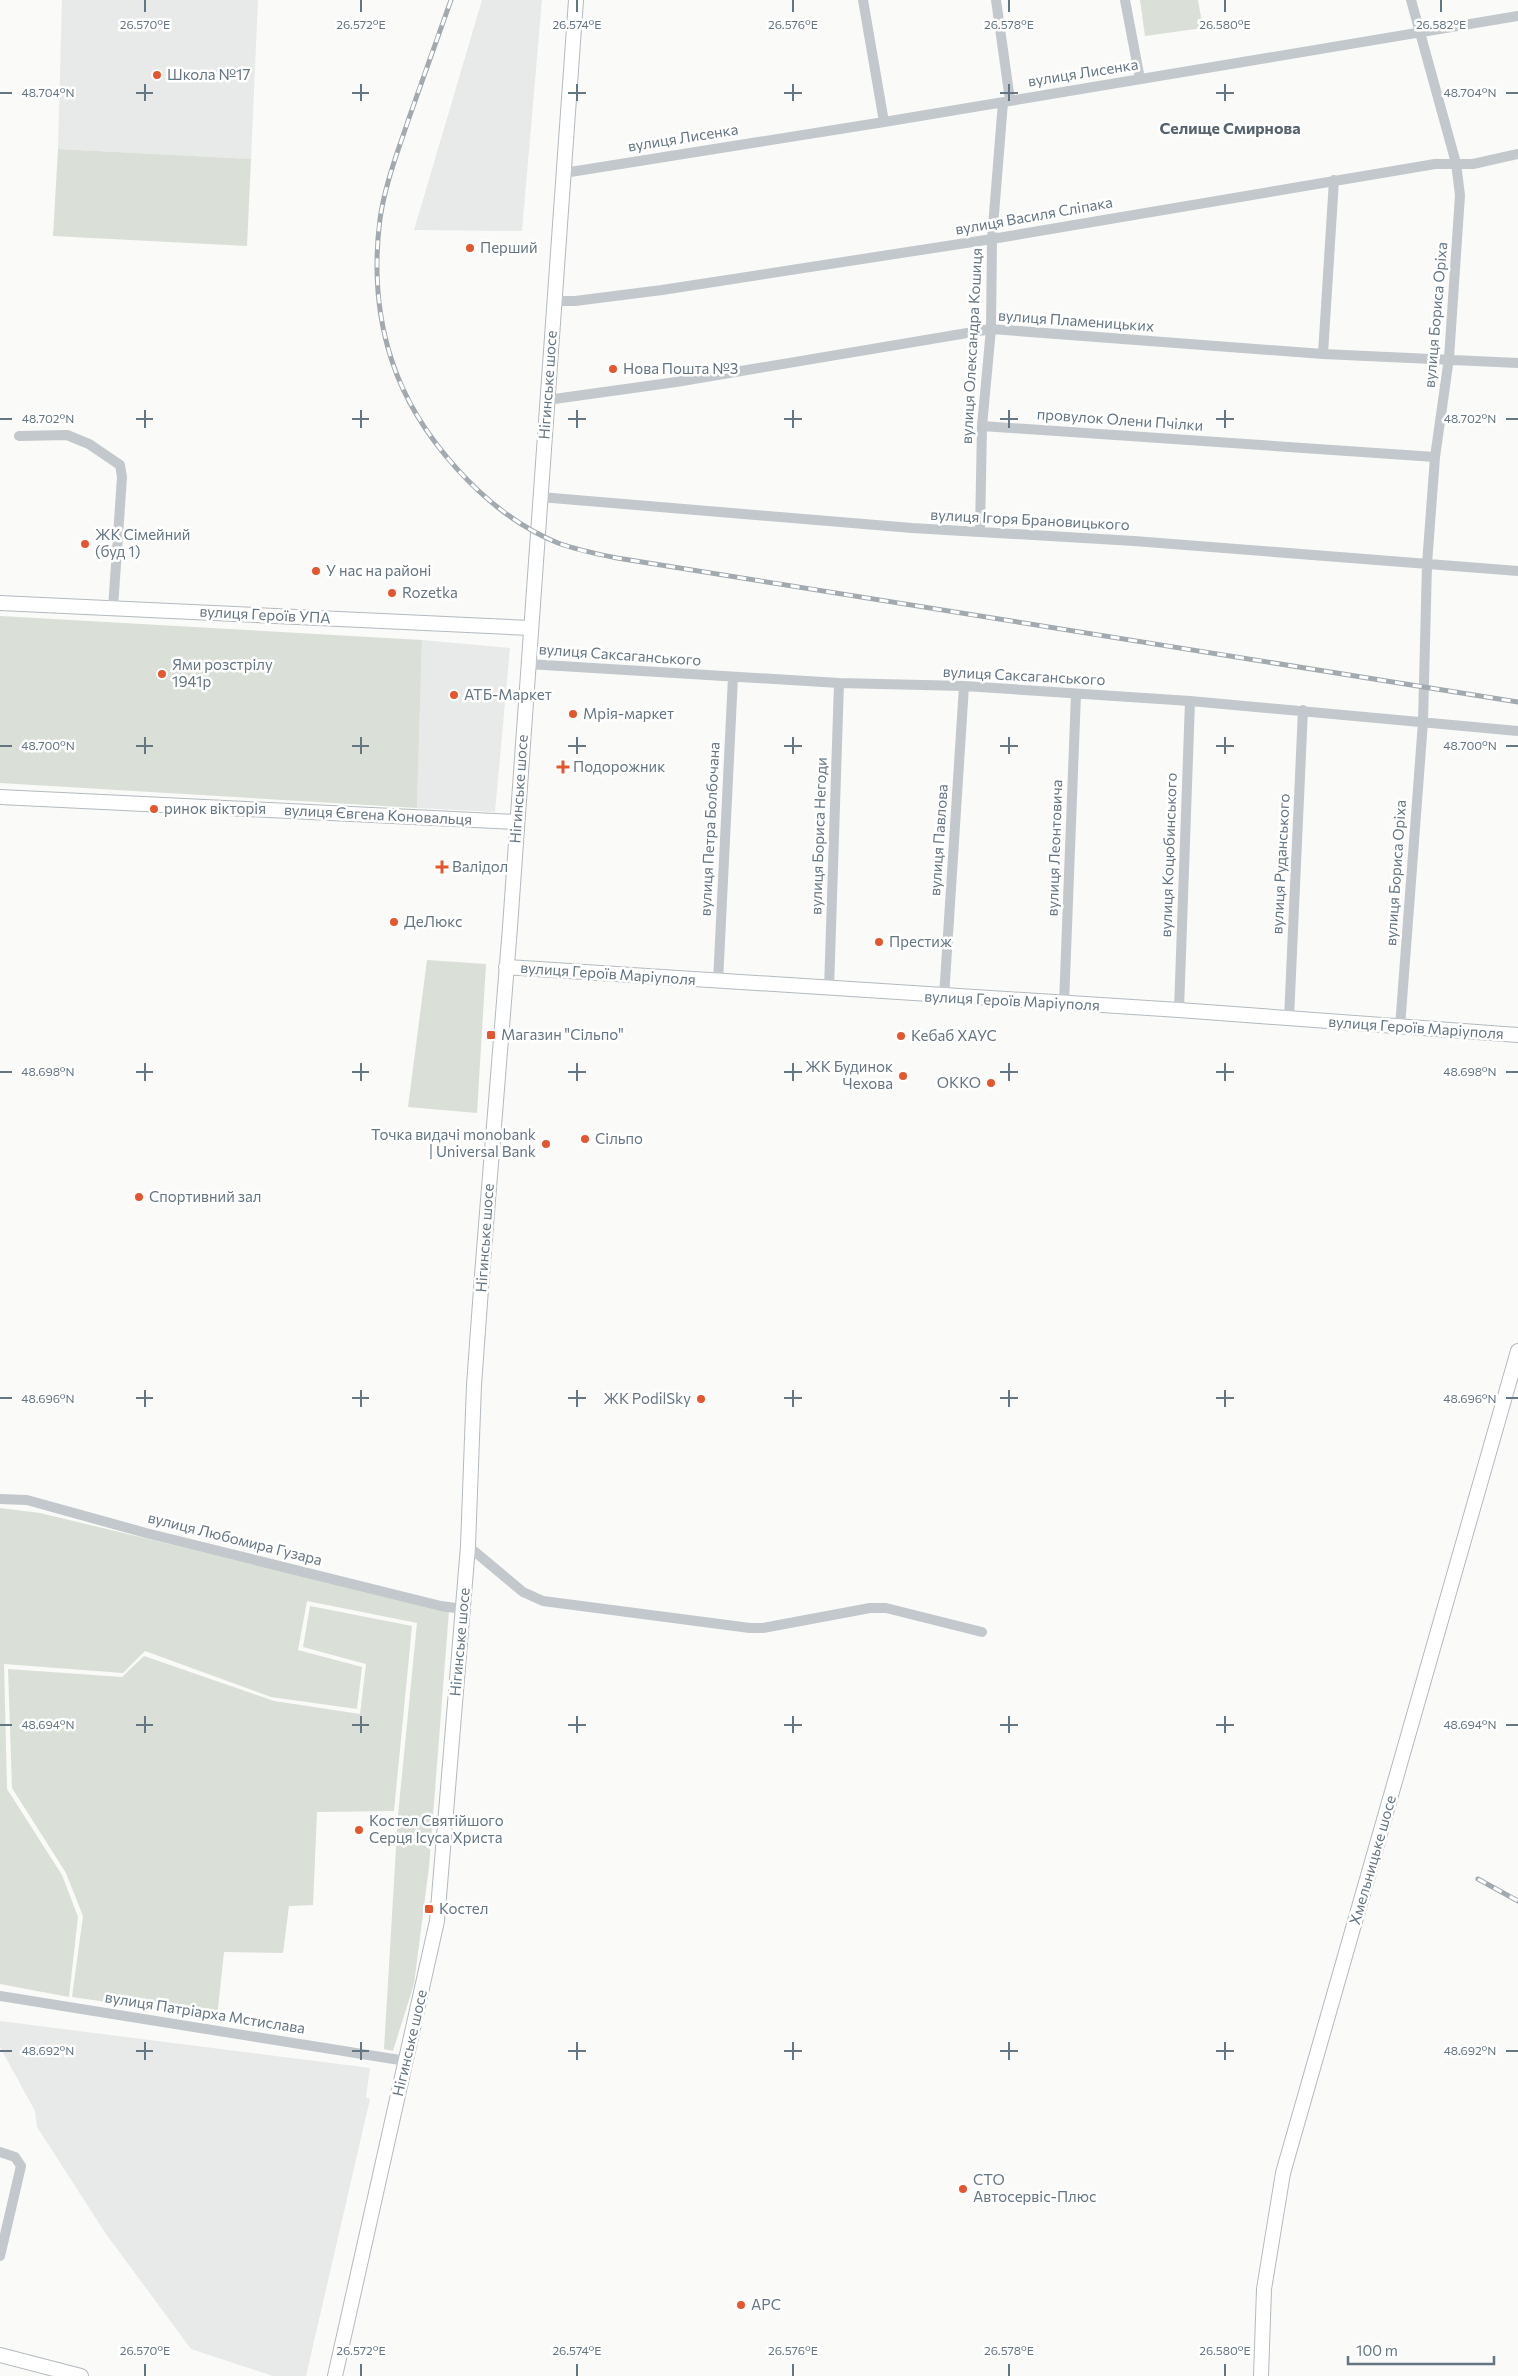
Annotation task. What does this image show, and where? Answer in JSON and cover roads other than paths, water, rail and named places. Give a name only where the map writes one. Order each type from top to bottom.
[{"type":"main road","name":"Нігинське шосе","points":[[335,2376],[437,1920],[468,1546],[475,1377],[576,0]]},
{"type":"main road","name":"вулиця Героїв УПА","points":[[0,603],[530,628]]},
{"type":"main road","name":"вулиця Євгена Коновальця","points":[[0,797],[516,822]]},
{"type":"main road","name":"вулиця Героїв Маріуполя","points":[[506,967],[944,997],[1179,1010],[1518,1035]]},
{"type":"main road","name":"Хмельницьке шосе","points":[[1261,2376],[1267,2263],[1283,2173],[1518,1351]]},
{"type":"main road","points":[[1261,2352],[1272,2376]]},
{"type":"main road","points":[[0,2355],[80,2376]]},
{"type":"street","points":[[863,0],[884,122]]},
{"type":"street","name":"вулиця Олександра Кошиця","points":[[980,532],[982,426],[991,329],[992,239],[1006,101],[996,0]]},
{"type":"street","points":[[1125,0],[1140,80]]},
{"type":"street","name":"вулиця Бориса Оріха","points":[[1400,1027],[1423,722],[1427,564],[1435,457],[1449,358],[1460,195],[1456,163],[1411,0]]},
{"type":"street","name":"вулиця Лисенка","points":[[564,173],[1140,80],[1518,16]]},
{"type":"street","name":"вулиця Василя Сліпака","points":[[553,301],[575,301],[662,290],[992,239],[1334,180],[1435,164],[1473,164],[1518,154]]},
{"type":"street","points":[[1323,354],[1334,180]]},
{"type":"street","name":"вулиця Пламеницьких","points":[[547,400],[676,382],[991,329],[1323,354],[1449,358],[1518,363]]},
{"type":"street","name":"провулок Олени Пчілки","points":[[982,426],[1435,457]]},
{"type":"street","points":[[19,436],[67,435],[89,444],[120,465],[122,477],[113,608]]},
{"type":"street","name":"вулиця Ігоря Брановицького","points":[[540,497],[980,532],[1134,541],[1518,571]]},
{"type":"street","name":"вулиця Саксаганського","points":[[528,664],[839,683],[964,686],[1190,701],[1518,731]]},
{"type":"street","name":"вулиця Петра Болбочана","points":[[718,982],[733,677]]},
{"type":"street","name":"вулиця Бориса Негоди","points":[[829,989],[839,683]]},
{"type":"street","name":"вулиця Павлова","points":[[944,997],[964,686]]},
{"type":"street","name":"вулиця Леонтовича","points":[[1064,1004],[1076,694]]},
{"type":"street","name":"вулиця Коцюбинського","points":[[1179,1010],[1190,701]]},
{"type":"street","name":"вулиця Руданського","points":[[1289,1018],[1302,710]]},
{"type":"street","name":"вулиця Любомира Гузара","points":[[0,1499],[27,1500],[146,1533],[441,1606],[463,1609]]},
{"type":"street","points":[[468,1546],[522,1592],[543,1601],[750,1628],[763,1628],[870,1608],[886,1608],[982,1632]]},
{"type":"street","name":"вулиця Патріарха Мстислава","points":[[0,1996],[406,2060]]},
{"type":"street","points":[[0,2152],[15,2156],[21,2166],[0,2256]]},
{"type":"railway","points":[[451,0],[385,193],[378,237],[378,291],[383,326],[392,361],[403,389],[418,417],[457,469],[505,513],[531,530],[558,543],[617,558],[1518,702]]},
{"type":"railway","points":[[1478,1879],[1518,1901]]},
{"type":"place","name":"Школа №17","points":[[157,75]]},
{"type":"place","name":"Перший","points":[[470,248]]},
{"type":"place","name":"Нова Пошта №3","points":[[613,369]]},
{"type":"place","name":"ЖК Сімейний (буд 1)","points":[[85,544]]},
{"type":"place","name":"У нас на районі","points":[[316,571]]},
{"type":"place","name":"Rozetka","points":[[392,593]]},
{"type":"place","name":"Ями розстрілу 1941р","points":[[162,674]]},
{"type":"place","name":"АТБ-Маркет","points":[[454,695]]},
{"type":"place","name":"Мрія-маркет","points":[[573,714]]},
{"type":"place","name":"Подорожник","points":[[563,767]]},
{"type":"place","name":"ринок вікторія","points":[[154,809]]},
{"type":"place","name":"Валідол","points":[[442,867]]},
{"type":"place","name":"ДеЛюкс","points":[[394,922]]},
{"type":"place","name":"Престиж","points":[[879,942]]},
{"type":"place","name":"Магазин \"Сільпо\"","points":[[491,1035]]},
{"type":"place","name":"Кебаб ХАУС","points":[[901,1036]]},
{"type":"place","name":"ЖК Будинок Чехова","points":[[903,1076]]},
{"type":"place","name":"ОККО","points":[[991,1083]]},
{"type":"place","name":"Сільпо","points":[[585,1139]]},
{"type":"place","name":"Точка видачі monobank | Universal Bank","points":[[546,1144]]},
{"type":"place","name":"Спортивний зал","points":[[139,1197]]},
{"type":"place","name":"ЖК PodilSky","points":[[701,1399]]},
{"type":"place","name":"Костел Святійшого Серця Ісуса Христа","points":[[359,1830]]},
{"type":"place","name":"Костел","points":[[429,1909]]},
{"type":"place","name":"СТО Автосервіс-Плюс","points":[[963,2189]]},
{"type":"place","name":"АРС","points":[[741,2305]]},
{"type":"district","name":"Селище Смирнова","points":[[1230,128]]}]
